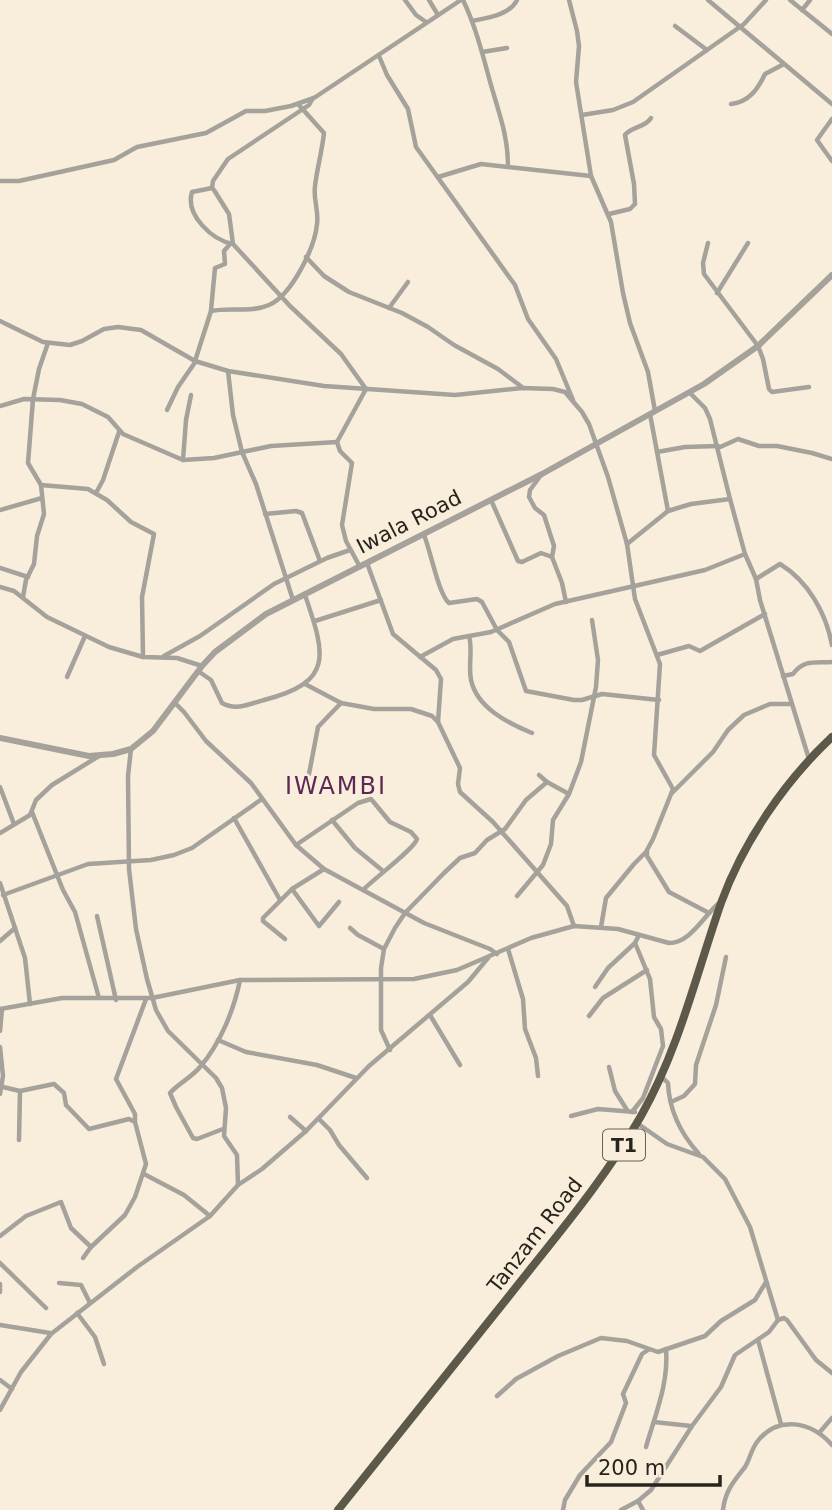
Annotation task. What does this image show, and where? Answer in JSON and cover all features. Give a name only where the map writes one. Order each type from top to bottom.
[{"type":"highway","name":"Tanzam Road","points":[[338,1510],[610,1167],[662,1077],[684,1021],[722,901],[753,837],[778,798],[832,737]]},
{"type":"street","points":[[405,0],[416,15],[426,22]]},
{"type":"street","points":[[429,0],[438,15]]},
{"type":"street","points":[[0,181],[19,181],[114,160],[137,147],[201,136],[246,111],[309,105],[314,97],[462,0],[472,21],[506,133],[508,166]]},
{"type":"street","points":[[472,21],[501,14],[513,8],[517,0]]},
{"type":"street","points":[[569,0],[578,38],[576,82],[591,176],[609,214],[630,323],[648,372],[657,452],[668,511]]},
{"type":"street","points":[[708,0],[832,104]]},
{"type":"street","points":[[582,115],[613,110],[633,102],[740,27],[766,0]]},
{"type":"street","points":[[790,0],[832,34]]},
{"type":"street","points":[[802,10],[810,0]]},
{"type":"street","points":[[676,26],[707,50]]},
{"type":"street","points":[[482,52],[507,48]]},
{"type":"street","points":[[379,56],[387,75],[408,109],[416,147],[516,285],[532,326],[556,359],[574,401]]},
{"type":"street","points":[[730,104],[739,103],[751,95],[760,87],[765,74],[784,64]]},
{"type":"street","points":[[299,106],[228,159],[212,188],[192,192],[191,201],[203,227],[232,244],[341,354],[366,389]]},
{"type":"street","points":[[211,311],[260,308],[282,297],[306,257],[317,226],[314,196],[324,133],[299,106]]},
{"type":"street","points":[[609,214],[630,209],[635,204],[625,135],[647,124],[652,118]]},
{"type":"street","points":[[832,119],[817,140],[832,161]]},
{"type":"street","points":[[438,177],[476,164],[591,176]]},
{"type":"street","points":[[212,188],[229,214],[232,244]]},
{"type":"street","points":[[708,243],[703,269],[717,293],[758,346],[770,391],[809,387]]},
{"type":"street","points":[[717,293],[748,243]]},
{"type":"street","points":[[167,410],[195,361],[211,311],[215,268],[225,264],[225,251],[232,244]]},
{"type":"street","points":[[306,257],[324,276],[349,292],[389,307],[428,327],[498,369],[522,388]]},
{"type":"street","name":"Iwala Road","points":[[131,749],[153,731],[200,669],[238,633],[266,614],[542,474],[690,393],[758,346],[832,275]]},
{"type":"street","points":[[389,307],[408,282]]},
{"type":"street","points":[[0,321],[48,343],[76,344],[104,329],[118,327],[141,330],[195,361],[228,372],[324,386],[455,395],[498,389],[558,390],[565,392],[574,401],[596,443],[627,544],[637,608],[660,664],[653,750],[672,785],[671,794],[646,852],[606,898],[601,926]]},
{"type":"street","points":[[23,597],[34,564],[37,536],[44,519],[41,485],[28,463],[33,398],[48,343]]},
{"type":"street","points":[[228,372],[233,415],[242,452],[256,484],[293,600]]},
{"type":"street","points":[[366,389],[337,442],[340,451],[352,463],[342,525],[343,534],[381,600],[393,634],[436,670],[441,679],[438,722]]},
{"type":"street","points":[[690,393],[705,408],[710,418],[745,554],[756,579],[790,704],[809,760]]},
{"type":"street","points":[[183,460],[191,395]]},
{"type":"street","points":[[0,406],[33,398],[60,400],[92,408],[108,417],[119,432],[183,460],[214,458],[285,444],[337,442]]},
{"type":"street","points":[[96,493],[119,432]]},
{"type":"street","points":[[657,452],[685,447],[718,447],[738,439],[759,446],[777,446],[832,459]]},
{"type":"street","points":[[542,474],[530,490],[529,497],[535,508],[544,515],[554,546],[552,556],[566,602]]},
{"type":"street","points":[[41,485],[81,487],[96,493],[131,522],[152,532],[154,536],[142,597],[143,657]]},
{"type":"street","points":[[0,510],[42,498]]},
{"type":"street","points":[[627,544],[668,511],[730,499]]},
{"type":"street","points":[[491,500],[518,561],[522,562],[541,553],[552,556]]},
{"type":"street","points":[[265,514],[302,513],[320,561]]},
{"type":"street","points":[[424,535],[432,554],[439,587],[447,602],[479,599],[497,630],[509,642],[526,691],[582,701],[602,694],[659,699]]},
{"type":"street","points":[[162,656],[200,636],[274,584],[320,561],[351,550]]},
{"type":"street","points":[[420,657],[453,639],[497,630],[525,616],[566,602],[705,570],[745,554]]},
{"type":"street","points":[[756,579],[780,564],[794,575],[808,589],[821,611],[832,645]]},
{"type":"street","points":[[0,568],[28,577]]},
{"type":"street","points":[[0,587],[11,589],[47,617],[109,647],[143,657],[177,657],[209,677],[222,703],[234,708],[286,695],[305,684],[320,662],[320,644],[315,621],[304,595]]},
{"type":"street","points":[[315,621],[381,600]]},
{"type":"street","points":[[657,654],[689,646],[700,651],[765,614]]},
{"type":"street","points":[[517,896],[538,872],[551,844],[553,820],[569,794],[581,762],[595,695],[598,660],[592,620]]},
{"type":"street","points":[[469,635],[470,674],[474,687],[495,714],[532,733]]},
{"type":"street","points":[[67,677],[85,636]]},
{"type":"street","points":[[783,676],[793,674],[798,666],[804,663],[832,662]]},
{"type":"street","points":[[305,684],[341,703],[374,709],[411,709],[432,716],[438,722],[460,768],[457,784],[460,792],[538,872],[567,906],[574,926]]},
{"type":"street","points":[[175,703],[212,747],[247,779],[296,845],[324,869],[424,923],[493,950],[497,954]]},
{"type":"street","points":[[309,775],[318,727],[330,711],[341,703]]},
{"type":"street","points":[[671,794],[713,752],[728,730],[744,715],[770,704],[790,704]]},
{"type":"street","points":[[0,738],[89,756],[131,749],[128,776],[129,862],[136,929],[149,998],[168,1031],[219,1083],[224,1093],[226,1108],[223,1129],[225,1140],[238,1160],[238,1185]]},
{"type":"street","points":[[0,833],[32,812],[36,800],[45,790],[99,755]]},
{"type":"street","points":[[539,775],[569,794]]},
{"type":"street","points":[[390,1050],[381,1030],[384,949],[405,913],[457,861],[475,853],[487,840],[505,829],[532,794],[547,782]]},
{"type":"street","points":[[0,787],[14,824]]},
{"type":"street","points":[[296,845],[369,798],[396,826],[415,834],[417,839],[415,846],[364,889]]},
{"type":"street","points":[[3,895],[88,864],[163,859],[183,852],[262,799]]},
{"type":"street","points":[[32,812],[75,912],[99,998]]},
{"type":"street","points":[[234,818],[280,900]]},
{"type":"street","points":[[332,820],[355,848],[383,871]]},
{"type":"street","points":[[646,852],[669,892],[709,913]]},
{"type":"street","points":[[285,939],[262,920],[292,889],[324,869]]},
{"type":"street","points":[[0,883],[25,958],[30,1005]]},
{"type":"street","points":[[292,889],[319,926],[339,902]]},
{"type":"street","points":[[0,1031],[1,1009],[62,998],[149,998],[240,980],[433,976],[457,970],[531,938],[574,926],[601,926],[677,943],[722,901]]},
{"type":"street","points":[[97,916],[116,1000]]},
{"type":"street","points":[[0,941],[15,928]]},
{"type":"street","points":[[350,928],[384,949]]},
{"type":"street","points":[[595,987],[608,968],[635,943],[639,935]]},
{"type":"street","points":[[630,1111],[643,1098],[663,1050],[661,1029],[654,1017],[652,987],[635,943]]},
{"type":"street","points":[[508,949],[523,999],[525,1029],[536,1058],[538,1076]]},
{"type":"street","points":[[0,1410],[21,1373],[51,1334],[210,1216],[238,1185],[262,1169],[306,1131],[356,1078],[468,982],[489,957]]},
{"type":"street","points":[[671,1102],[689,1093],[696,1081],[696,1065],[716,1005],[726,957]]},
{"type":"street","points":[[589,1016],[603,998],[647,970]]},
{"type":"street","points":[[223,1129],[197,1139],[193,1138],[171,1096],[172,1090],[202,1065],[218,1040],[235,1003],[240,980]]},
{"type":"street","points":[[83,1258],[129,1209],[144,1174],[146,1159],[135,1114],[116,1079],[149,998]]},
{"type":"street","points":[[430,1015],[460,1065]]},
{"type":"street","points":[[218,1040],[246,1052],[317,1065],[356,1078]]},
{"type":"street","points":[[0,1047],[3,1087],[0,1094]]},
{"type":"street","points":[[609,1067],[615,1090],[630,1111]]},
{"type":"street","points":[[662,1077],[669,1086],[668,1093],[682,1130],[725,1179],[742,1209],[752,1233],[778,1320]]},
{"type":"street","points":[[3,1087],[20,1091],[50,1084],[56,1086],[65,1095],[67,1107],[75,1112],[89,1129],[129,1119],[135,1122]]},
{"type":"street","points":[[19,1140],[20,1091]]},
{"type":"street","points":[[571,1116],[598,1109],[642,1114]]},
{"type":"street","points":[[290,1117],[306,1131]]},
{"type":"street","points":[[319,1119],[367,1178]]},
{"type":"street","points":[[637,1123],[667,1144],[703,1157]]},
{"type":"street","points":[[144,1174],[184,1195],[210,1216]]},
{"type":"street","points":[[0,1236],[26,1216],[61,1202],[71,1228],[91,1247]]},
{"type":"street","points":[[0,1263],[46,1308]]},
{"type":"street","points":[[496,1395],[516,1379],[558,1356],[601,1338],[627,1341],[658,1352],[708,1334],[721,1321],[755,1300],[766,1281]]},
{"type":"street","points":[[59,1283],[81,1285],[90,1303]]},
{"type":"street","points":[[0,1284],[0,1292]]},
{"type":"street","points":[[76,1313],[94,1337],[104,1364]]},
{"type":"street","points":[[621,1510],[638,1502],[658,1482],[691,1426],[721,1387],[735,1355],[773,1328],[778,1320],[787,1320],[816,1360],[832,1373]]},
{"type":"street","points":[[0,1325],[51,1334]]},
{"type":"street","points":[[758,1340],[781,1424]]},
{"type":"street","points":[[646,1447],[666,1372],[666,1349]]},
{"type":"street","points":[[563,1510],[565,1500],[580,1475],[611,1443],[626,1403],[623,1394],[642,1354],[648,1350]]},
{"type":"street","points":[[0,1380],[12,1389]]},
{"type":"street","points":[[819,1433],[832,1418]]},
{"type":"street","points":[[654,1422],[691,1426]]},
{"type":"street","points":[[723,1510],[726,1493],[746,1465],[757,1443],[766,1433],[781,1424],[797,1423],[819,1433],[832,1445]]},
{"type":"street","points":[[638,1502],[643,1510]]},
{"type":"district","name":"IWAMBI","points":[[336,786]]}]
